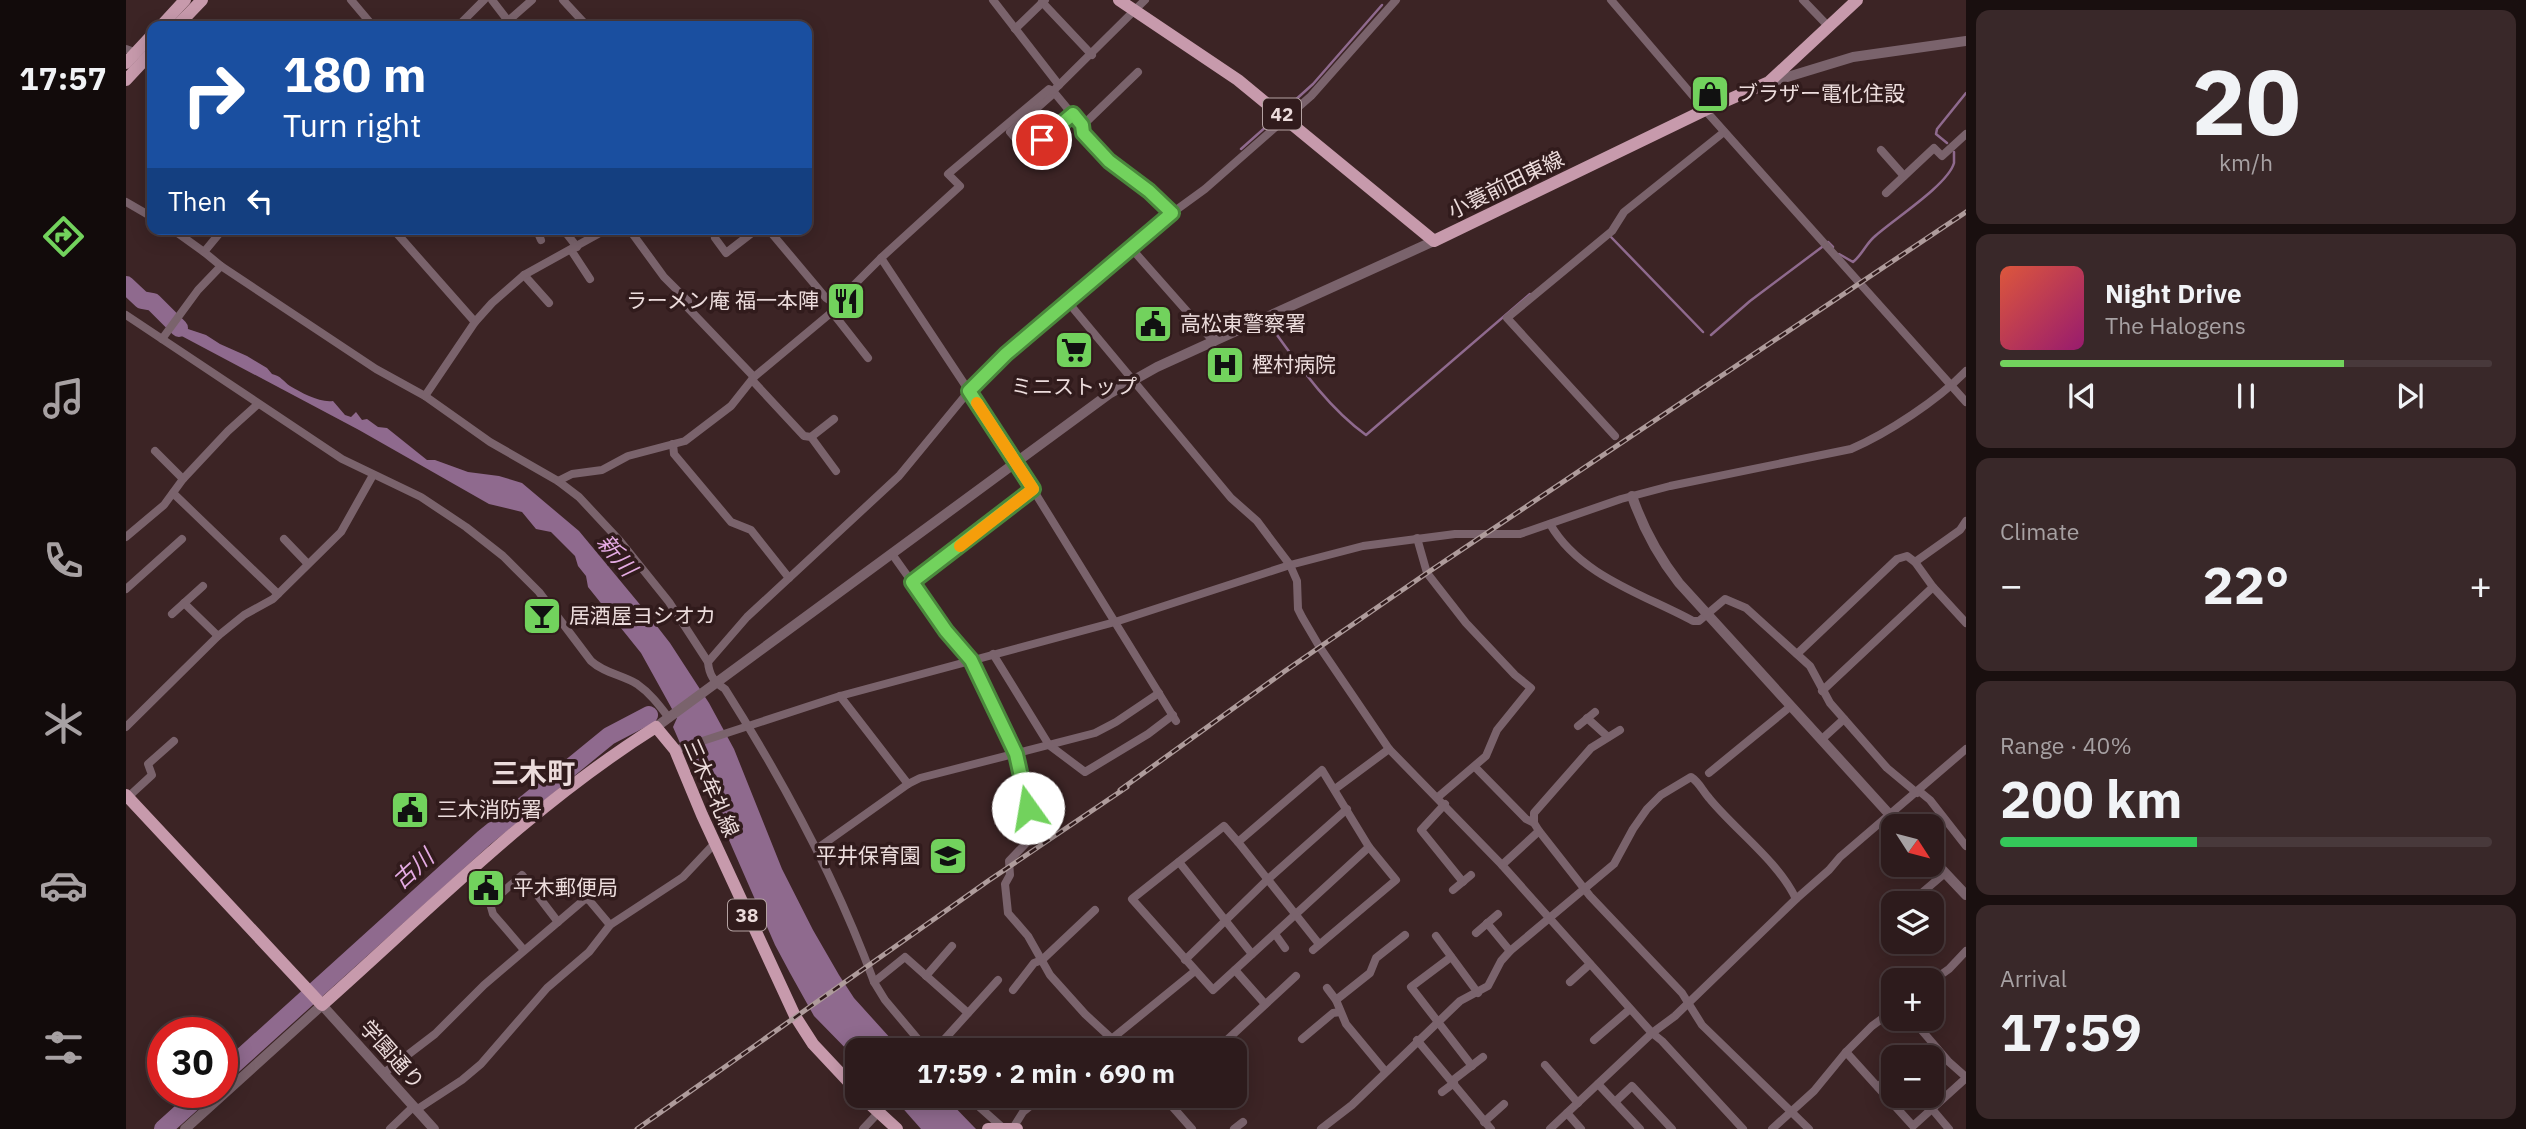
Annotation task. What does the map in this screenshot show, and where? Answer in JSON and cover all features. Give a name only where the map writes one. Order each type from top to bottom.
[{"type":"main road","points":[[166,21],[186,0]]},
{"type":"main road","points":[[182,21],[202,0]]},
{"type":"main road","name":"小蓑前田東線","points":[[1119,0],[1238,80],[1434,241],[1705,110],[1769,82],[1857,0]]},
{"type":"main road","points":[[126,63],[143,54]]},
{"type":"main road","points":[[126,80],[143,54]]},
{"type":"main road","name":"三木牟礼線","points":[[322,1005],[536,814],[593,768],[665,720],[715,843],[795,1017],[813,1044],[845,1078]]},
{"type":"main road","points":[[127,796],[322,1005]]},
{"type":"main road","points":[[873,1108],[897,1129]]},
{"type":"main road","points":[[988,1129],[1011,1128]]},
{"type":"street","points":[[351,0],[369,21]]},
{"type":"street","points":[[463,21],[484,0]]},
{"type":"street","points":[[492,0],[508,21]]},
{"type":"street","points":[[512,21],[532,0]]},
{"type":"street","points":[[563,0],[582,21]]},
{"type":"street","points":[[993,0],[1082,125],[1083,133],[1109,161],[1149,191],[1172,213]]},
{"type":"street","points":[[1037,164],[1010,132],[1092,55],[1145,0]]},
{"type":"street","points":[[708,662],[747,617],[899,476],[969,391],[1006,354],[1287,118],[1319,88],[1396,0]]},
{"type":"street","points":[[1611,0],[1724,132],[1966,402]]},
{"type":"street","points":[[1803,0],[1828,26]]},
{"type":"street","points":[[1015,29],[1044,1],[1092,55]]},
{"type":"street","points":[[1769,82],[1853,57],[1964,43]]},
{"type":"street","points":[[1082,125],[1138,72]]},
{"type":"street","points":[[558,481],[572,474],[602,470],[628,456],[685,441],[731,406],[753,378],[834,308],[881,258],[960,186],[948,174],[1049,89],[1055,90]]},
{"type":"street","points":[[1027,153],[1073,114]]},
{"type":"street","points":[[1615,436],[1507,318],[1612,231],[1624,212],[1724,132]]},
{"type":"street","points":[[1886,193],[1934,148],[1942,156],[1966,134]]},
{"type":"street","points":[[1881,150],[1905,176]]},
{"type":"street","points":[[126,202],[147,214]]},
{"type":"street","points":[[183,235],[221,265],[376,369],[425,396],[490,442],[558,481],[579,497],[620,541],[669,602],[708,662],[709,673],[748,726],[818,848],[874,982],[885,1000],[917,1038]]},
{"type":"street","points":[[204,252],[218,235]]},
{"type":"street","points":[[398,235],[475,322]]},
{"type":"street","points":[[539,235],[541,240]]},
{"type":"street","points":[[566,235],[590,279]]},
{"type":"street","points":[[425,396],[475,322],[524,275],[597,235]]},
{"type":"street","points":[[633,235],[664,276],[688,301],[688,308],[804,436],[811,437],[836,471]]},
{"type":"street","points":[[715,238],[726,253],[749,235]]},
{"type":"street","points":[[773,235],[834,308],[869,358]]},
{"type":"street","points":[[126,315],[342,458],[421,497],[466,527],[539,592],[591,661],[598,667],[637,684],[656,701],[665,720],[1109,394],[1214,342],[1434,241]]},
{"type":"street","points":[[1131,248],[1214,342]]},
{"type":"street","points":[[881,258],[1016,462],[1174,718],[1085,772],[1049,745],[993,654]]},
{"type":"street","points":[[162,339],[198,290],[221,265]]},
{"type":"street","points":[[524,275],[549,303]]},
{"type":"street","points":[[1067,301],[1231,498],[1257,520],[1290,565],[1297,581],[1298,609],[1302,617],[1389,749],[1502,865],[1630,1009],[1743,1129]]},
{"type":"street","points":[[126,327],[134,320]]},
{"type":"street","points":[[678,749],[840,696],[1115,622],[1290,565],[1363,546],[1455,534],[1520,534],[1670,486],[1851,449],[1902,421],[1966,371]]},
{"type":"street","points":[[126,537],[164,505],[228,431],[258,404]]},
{"type":"street","points":[[811,437],[834,419]]},
{"type":"street","points":[[673,444],[674,454],[731,522],[751,530],[789,578]]},
{"type":"street","points":[[155,451],[183,480]]},
{"type":"street","points":[[126,727],[218,636],[244,615],[278,594],[341,531],[373,475]]},
{"type":"street","points":[[912,582],[1033,489]]},
{"type":"street","points":[[173,493],[278,594]]},
{"type":"street","points":[[1632,496],[1640,522],[1667,568],[1889,814]]},
{"type":"street","points":[[1915,562],[1960,530],[1966,521]]},
{"type":"street","points":[[1550,524],[1560,541],[1575,556],[1612,580],[1693,621],[1699,621],[1725,599],[1746,608],[1810,666],[1822,691],[1844,719],[1887,768],[1930,800],[1966,846]]},
{"type":"street","points":[[1417,538],[1427,573],[1466,623],[1515,675],[1531,688],[1497,730],[1486,756],[1441,801],[1421,830],[1463,882]]},
{"type":"street","points":[[126,589],[182,539]]},
{"type":"street","points":[[284,539],[307,564]]},
{"type":"street","points":[[892,554],[946,631],[971,660],[1016,754],[1034,835],[1009,861],[1010,875],[1005,884],[1009,913],[1028,936],[1050,975],[1112,1038],[1195,971]]},
{"type":"street","points":[[1797,654],[1897,559],[1907,556],[1966,623]]},
{"type":"street","points":[[172,614],[203,586]]},
{"type":"street","points":[[1822,691],[1933,587]]},
{"type":"street","points":[[184,603],[218,636]]},
{"type":"street","points":[[818,848],[920,778],[1095,733],[1159,693]]},
{"type":"street","points":[[840,696],[908,784]]},
{"type":"street","points":[[1709,773],[1791,706]]},
{"type":"street","points":[[1578,726],[1591,715],[1608,737]]},
{"type":"street","points":[[1821,740],[1844,719]]},
{"type":"street","points":[[1534,823],[1534,813],[1591,748],[1620,730]]},
{"type":"street","points":[[127,796],[152,775],[148,764],[174,741]]},
{"type":"street","points":[[1335,789],[1389,749]]},
{"type":"street","points":[[1893,814],[1966,749]]},
{"type":"street","points":[[1475,767],[1526,819],[1534,823],[1585,889],[1682,993],[1702,1026],[1809,1129]]},
{"type":"street","points":[[1238,842],[1322,770],[1369,847],[1396,880],[1316,947],[1295,915],[1224,826],[1132,899],[1213,990],[1275,934],[1295,915],[1369,847]]},
{"type":"street","points":[[1324,1128],[1352,1105],[1460,1001],[1488,986],[1501,961],[1510,951],[1614,864],[1647,809],[1661,795],[1691,777],[1695,778],[1708,797],[1777,871],[1796,899]]},
{"type":"street","points":[[1185,960],[1267,880],[1347,809]]},
{"type":"street","points":[[1550,1129],[1652,1033],[1688,1003],[1858,841],[1881,824]]},
{"type":"street","points":[[1958,836],[1966,830]]},
{"type":"street","points":[[1502,865],[1539,831]]},
{"type":"street","points":[[390,1129],[481,1064],[547,988],[589,951],[610,925],[683,877],[715,843]]},
{"type":"street","points":[[1179,862],[1252,954]]},
{"type":"street","points":[[1924,891],[1945,873],[1966,895]]},
{"type":"street","points":[[524,950],[493,914],[491,907],[494,900],[522,875],[558,922]]},
{"type":"street","points":[[1453,890],[1471,875]]},
{"type":"street","points":[[384,1073],[435,1034],[484,985],[585,899],[589,900],[610,925]]},
{"type":"street","points":[[1013,990],[1034,962],[1042,960],[1095,910]]},
{"type":"street","points":[[1476,933],[1498,914]]},
{"type":"street","points":[[1487,923],[1510,951]]},
{"type":"street","points":[[1275,934],[1285,948]]},
{"type":"street","points":[[1336,1000],[1372,977],[1376,958],[1405,935]]},
{"type":"street","points":[[1436,936],[1478,993]]},
{"type":"street","points":[[926,976],[952,946]]},
{"type":"street","points":[[1944,972],[1964,956]]},
{"type":"street","points":[[874,982],[905,957],[968,1013]]},
{"type":"street","points":[[1451,957],[1411,987],[1472,1066]]},
{"type":"street","points":[[1570,982],[1590,964]]},
{"type":"street","points":[[1235,970],[1265,1004]]},
{"type":"street","points":[[1229,1038],[1296,976]]},
{"type":"street","points":[[946,1038],[998,980]]},
{"type":"street","points":[[1327,988],[1336,1000],[1346,1024],[1385,1071]]},
{"type":"street","points":[[185,1129],[322,1005]]},
{"type":"street","name":"学園通り","points":[[322,1005],[434,1129]]},
{"type":"street","points":[[1594,1040],[1630,1009]]},
{"type":"street","points":[[1302,1039],[1333,1013],[1340,1012]]},
{"type":"street","points":[[1772,1129],[1814,1091],[1846,1052],[1881,1019]]},
{"type":"street","points":[[1846,1052],[1913,1126],[1966,1077],[1923,1031]]},
{"type":"street","points":[[1417,1040],[1485,1123]]},
{"type":"street","points":[[1443,1092],[1483,1057]]},
{"type":"street","points":[[1545,1065],[1578,1103]]},
{"type":"street","points":[[1598,1084],[1640,1129]]},
{"type":"street","points":[[1878,1087],[1881,1084]]},
{"type":"street","points":[[1615,1102],[1632,1086],[1672,1129]]},
{"type":"street","points":[[1474,1124],[1485,1123],[1504,1104]]},
{"type":"street","points":[[984,1108],[1011,1128],[1028,1108]]},
{"type":"street","points":[[1174,1108],[1192,1129]]},
{"type":"street","points":[[1932,1109],[1950,1129]]},
{"type":"street","points":[[863,1129],[878,1113]]},
{"type":"street","points":[[1567,1113],[1581,1129]]},
{"type":"street","points":[[1234,1129],[1243,1122]]},
{"type":"shaded area","points":[[164,313],[185,328],[206,335],[247,356],[300,392],[317,399],[333,401],[345,415],[351,417],[356,412],[362,420],[367,419],[378,427],[387,428],[427,460],[522,483],[579,531],[670,643],[709,703],[734,749],[782,869],[813,930],[854,998],[890,1038],[845,1038],[845,1048],[814,1016],[775,945],[690,751],[683,750],[673,727],[677,718],[641,653],[588,587],[586,576],[578,566],[575,556],[551,532],[536,529],[522,512],[489,504],[359,430],[176,333],[159,318]]},
{"type":"shaded area","points":[[903,1108],[956,1108],[976,1129],[921,1129]]},
{"type":"waterway","points":[[1282,112],[1313,84],[1382,5]]},
{"type":"waterway","points":[[1947,143],[1936,134],[1937,129],[1966,93]]},
{"type":"waterway","points":[[1241,149],[1277,117]]},
{"type":"waterway","points":[[1839,254],[1853,262],[1874,237],[1941,182],[1954,163],[1954,152]]},
{"type":"waterway","points":[[1611,237],[1703,332]]},
{"type":"waterway","points":[[1828,242],[1833,247]]},
{"type":"waterway","points":[[1711,335],[1750,301],[1822,247]]},
{"type":"waterway","name":"新川","points":[[126,285],[142,300],[153,302],[179,328]]},
{"type":"waterway","points":[[1269,324],[1326,398],[1366,435],[1530,294]]},
{"type":"waterway","name":"古川","points":[[238,1061],[484,838],[609,736],[649,715]]},
{"type":"waterway","name":"古川","points":[[163,1129],[186,1108]]},
{"type":"railway","points":[[1120,790],[1427,573],[1966,212]]},
{"type":"railway","points":[[637,1129],[988,881],[1127,787]]},
{"type":"slow traffic","points":[[960,546],[1033,489],[977,403]]},
{"type":"place","name":"ブラザー電化住設","points":[[1710,94]]},
{"type":"place","name":"ラーメン庵 福一本陣","points":[[846,301]]},
{"type":"place","name":"高松東警察署","points":[[1153,324]]},
{"type":"place","name":"ミニストップ","points":[[1074,350]]},
{"type":"place","name":"樫村病院","points":[[1225,365]]},
{"type":"place","name":"居酒屋ヨシオカ","points":[[542,616]]},
{"type":"place","name":"三木消防署","points":[[410,810]]},
{"type":"place","name":"平井保育園","points":[[948,856]]},
{"type":"place","name":"平木郵便局","points":[[486,888]]},
{"type":"district","name":"三木町","points":[[533,773]]},
{"type":"route","points":[[1028,808],[1016,754],[971,660],[946,631],[912,582],[1033,489],[969,391],[1006,354],[1172,213],[1149,191],[1109,161],[1083,133],[1082,125],[1073,114],[1042,140]]}]
